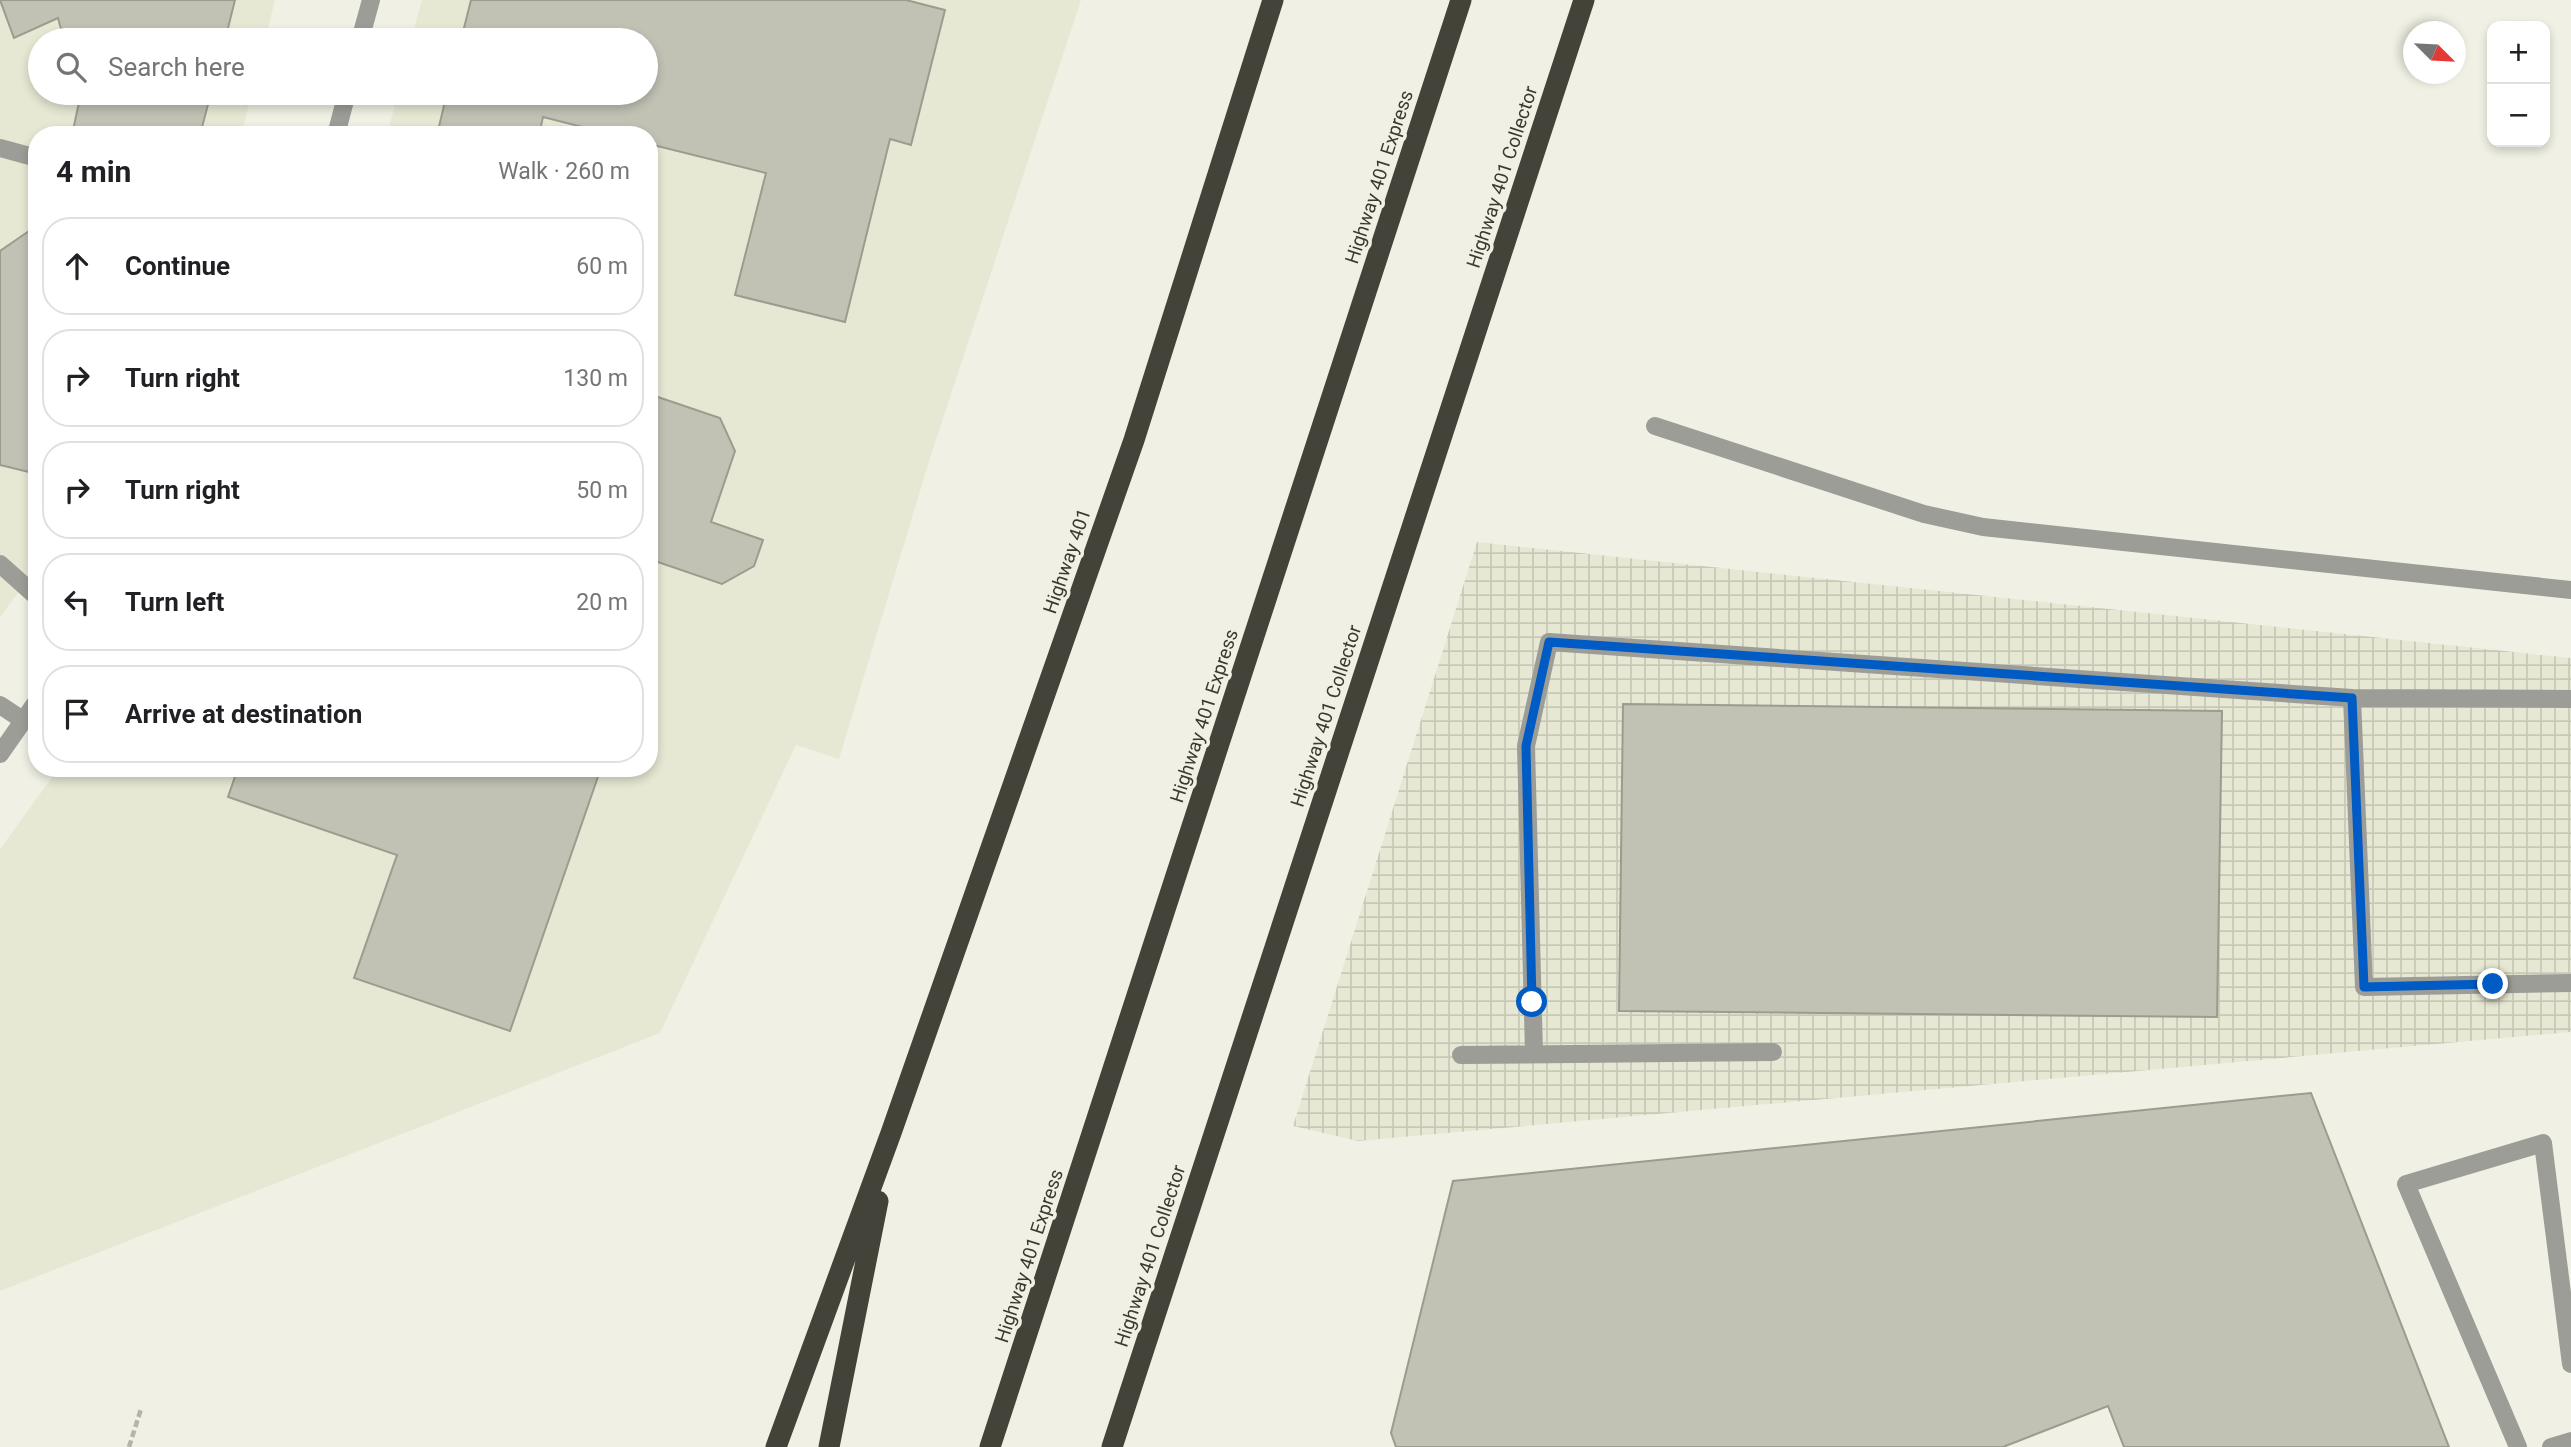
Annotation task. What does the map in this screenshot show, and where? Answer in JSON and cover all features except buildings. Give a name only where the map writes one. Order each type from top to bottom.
[{"type":"highway","name":"Highway 401","points":[[891,1133],[1134,440],[1273,0]]},
{"type":"highway","name":"Highway 401 Express","points":[[990,1447],[1461,0]]},
{"type":"highway","name":"Highway 401 Collector","points":[[1112,1447],[1584,0]]},
{"type":"highway","points":[[776,1447],[891,1133]]},
{"type":"highway","points":[[829,1447],[891,1133]]},
{"type":"street","points":[[363,28],[371,0]]},
{"type":"street","points":[[338,126],[344,105]]},
{"type":"street","points":[[0,148],[28,156]]},
{"type":"street","points":[[1656,426],[1924,514],[1983,527],[2571,590]]},
{"type":"street","points":[[0,564],[28,589]]},
{"type":"street","points":[[1534,1054],[1526,746],[1549,642],[2352,698],[2571,699]]},
{"type":"street","points":[[2352,698],[2364,987],[2571,983]]},
{"type":"street","points":[[0,705],[24,721]]},
{"type":"street","points":[[0,754],[28,715]]},
{"type":"street","points":[[1461,1055],[1773,1052]]},
{"type":"street","points":[[2518,1447],[2406,1184],[2543,1143],[2571,1364]]},
{"type":"street","points":[[2551,1447],[2571,1441]]},
{"type":"path","points":[[129,1447],[141,1409]]},
{"type":"shaded area","points":[[0,0],[275,0],[268,28],[28,28],[28,105],[249,105],[243,126],[28,126],[28,580],[0,617]]},
{"type":"shaded area","points":[[422,0],[1081,0],[931,455],[839,759],[796,745],[660,1033],[0,1291],[0,849],[52,777],[658,777],[658,126],[389,126],[395,105],[658,105],[658,28],[414,28]]},
{"type":"shaded area","points":[[1477,542],[2571,658],[2571,1032],[1358,1141],[1293,1126]]},
{"type":"route","points":[[1532,1002],[1526,746],[1549,642],[2352,698],[2364,987],[2493,984]]}]
